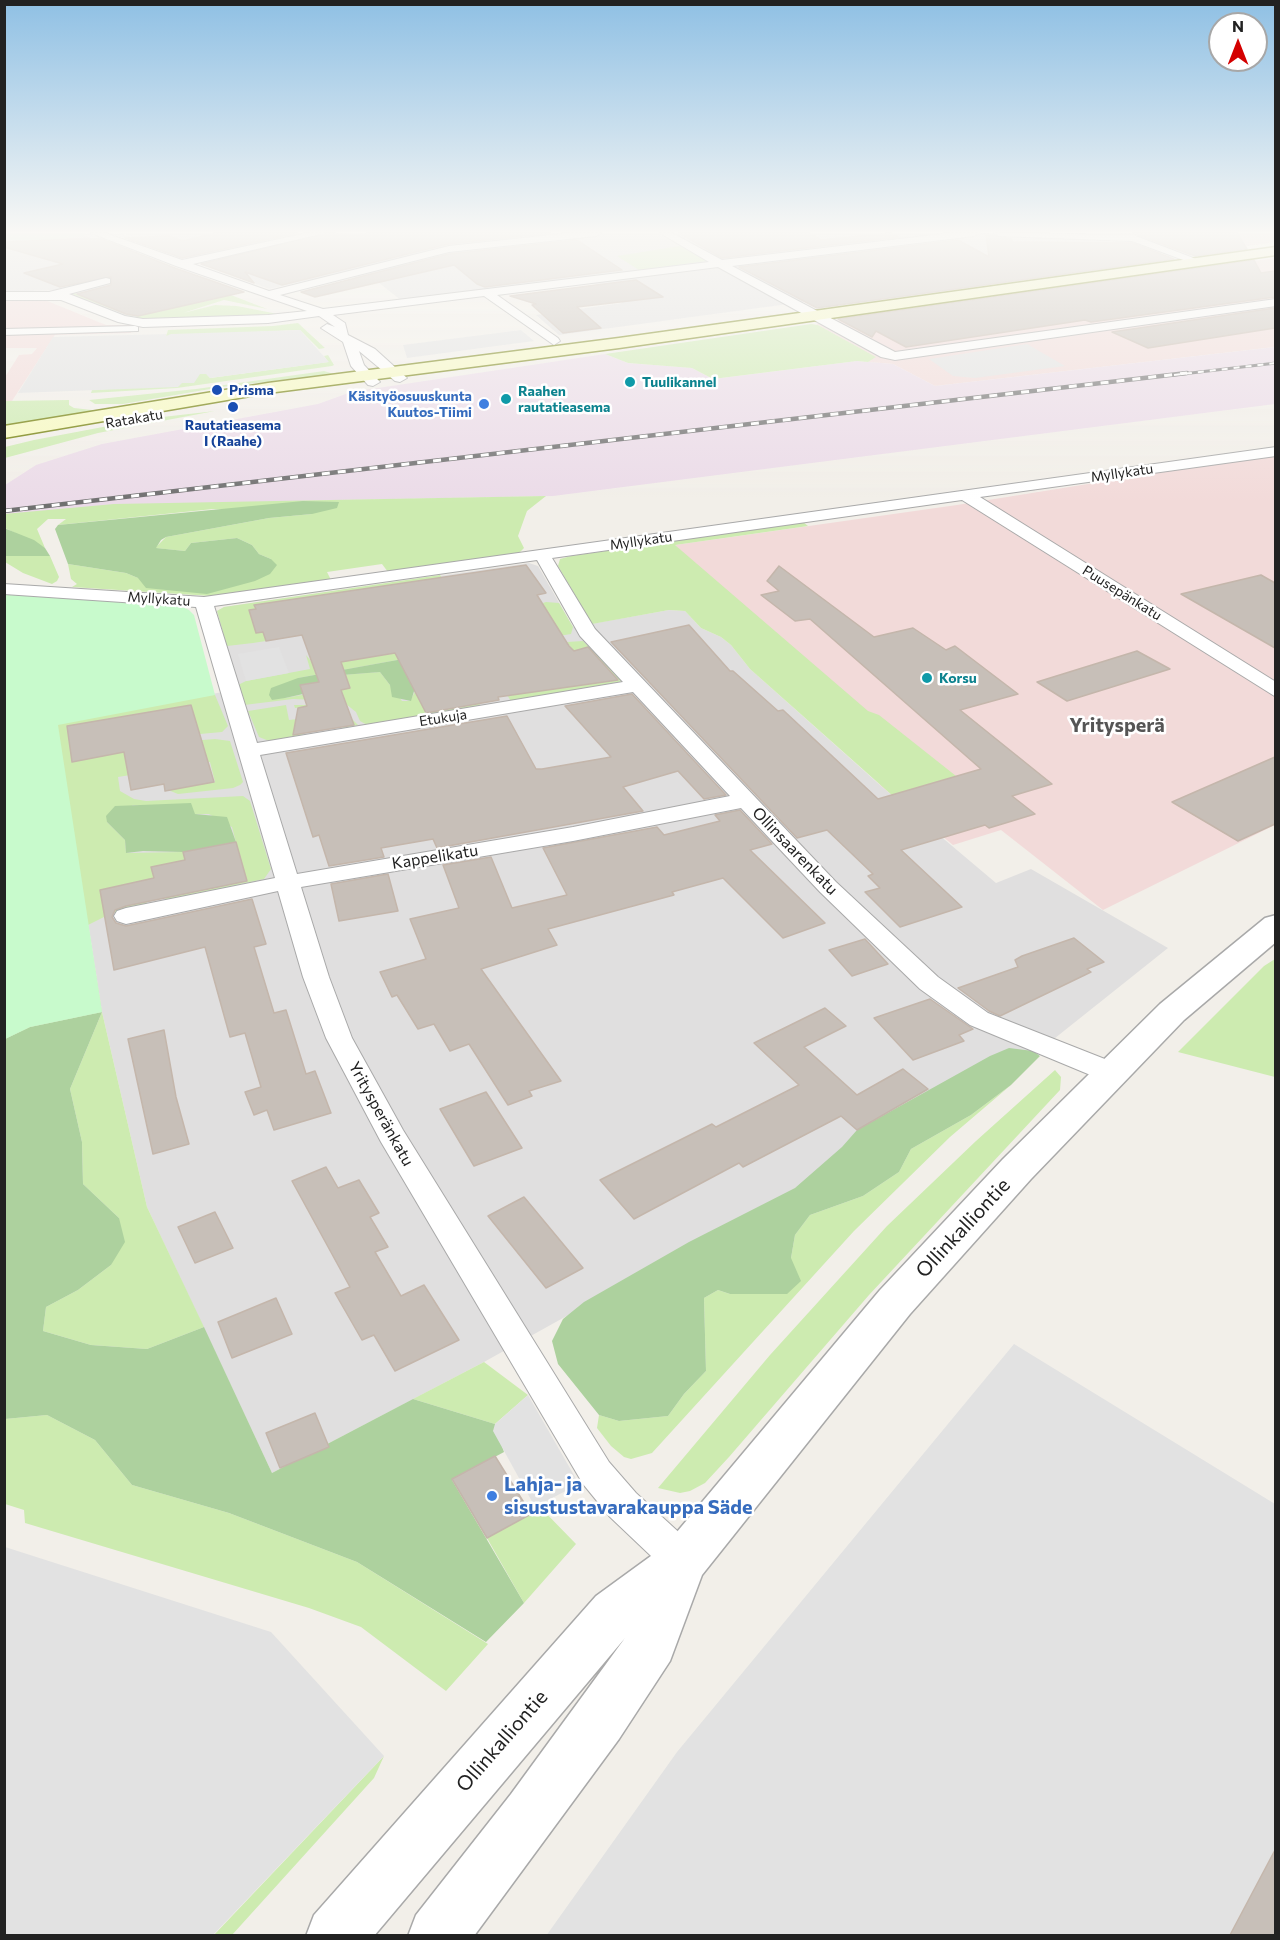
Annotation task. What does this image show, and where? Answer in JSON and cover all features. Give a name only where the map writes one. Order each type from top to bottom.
[{"type":"main road","name":"Ratakatu","points":[[4,442],[369,378],[759,324]]},
{"type":"main road","name":"Ratakatu","points":[[4,432],[200,398],[369,378]]},
{"type":"main road","points":[[77,400],[87,406],[114,408],[200,398]]},
{"type":"street","points":[[321,324],[370,352],[396,374]]},
{"type":"street","points":[[338,324],[341,326],[358,366],[369,378]]},
{"type":"street","points":[[530,324],[554,341]]},
{"type":"street","points":[[827,324],[886,354],[902,356],[1126,324]]},
{"type":"street","points":[[4,332],[135,329]]},
{"type":"street","name":"Myllykatu","points":[[4,589],[204,602],[1275,451]]},
{"type":"street","name":"Puusepänkatu","points":[[967,496],[1275,692]]},
{"type":"street","name":"Ollinsaarenkatu","points":[[542,555],[587,632],[828,886],[929,983],[954,1004],[1010,1033],[1062,1051],[1110,1072]]},
{"type":"street","name":"Yritysperänkatu","points":[[204,602],[316,976],[339,1038],[391,1135],[596,1473],[623,1504],[683,1561]]},
{"type":"street","name":"Etukuja","points":[[247,750],[639,685]]},
{"type":"street","name":"Kappelikatu","points":[[126,916],[289,882],[573,834],[746,800]]},
{"type":"street","name":"Ollinkalliontie","points":[[335,1935],[614,1613],[683,1561],[895,1302],[1110,1072],[1172,1012],[1275,926]]},
{"type":"street","name":"Ollinkalliontie","points":[[437,1935],[538,1805],[652,1643],[683,1561]]},
{"type":"shaded area","points":[[5,324],[136,325],[131,333],[55,335],[12,401],[5,401],[5,377],[19,355],[32,354],[37,348],[5,348]]},
{"type":"shaded area","points":[[546,324],[644,324],[559,335]]},
{"type":"shaded area","points":[[816,324],[1275,324],[1275,347],[935,386],[893,364],[868,362],[875,357]]},
{"type":"shaded area","points":[[300,330],[329,362],[210,378],[206,374],[200,374],[194,383],[182,383],[178,387],[18,393],[53,337],[166,334],[166,336]]},
{"type":"shaded area","points":[[521,330],[534,341],[407,358],[403,345]]},
{"type":"shaded area","points":[[1027,344],[1065,366],[975,378],[953,376],[929,359]]},
{"type":"shaded area","points":[[1275,347],[1275,404],[553,496],[341,500],[5,516],[5,485],[36,465],[102,444],[318,404],[351,392],[605,354],[628,363],[692,368],[713,379],[857,361],[893,364],[935,386]]},
{"type":"shaded area","points":[[1275,454],[1275,825],[1103,910],[1001,830],[953,845],[881,786],[675,545],[957,505]]},
{"type":"shaded area","points":[[529,563],[538,566],[573,627],[669,610],[685,611],[701,628],[721,637],[731,645],[750,669],[881,786],[996,883],[1031,869],[1168,948],[1030,1058],[484,1362],[272,1473],[147,1207],[102,1012],[57,724],[238,689],[217,611],[224,607]]},
{"type":"shaded area","points":[[279,647],[289,673],[246,681],[238,654]]},
{"type":"shaded area","points":[[1014,1344],[1275,1504],[1275,1850],[1230,1935],[546,1936],[677,1752]]},
{"type":"shaded area","points":[[528,1395],[579,1484],[535,1507],[493,1431],[495,1424]]},
{"type":"shaded area","points":[[5,1547],[271,1632],[384,1756],[213,1935],[5,1935]]},
{"type":"green space","points":[[299,324],[325,348],[319,349],[300,330],[166,336],[168,330]]},
{"type":"green space","points":[[811,324],[818,325],[876,357],[868,362],[857,361],[713,379],[692,368],[628,363],[605,354]]},
{"type":"green space","points":[[328,355],[334,365],[332,366],[177,388],[91,393],[92,390],[181,383],[206,373],[210,378],[328,362],[324,356]]},
{"type":"green space","points":[[324,371],[334,374],[222,387],[123,404],[95,404],[89,400],[196,389]]},
{"type":"green space","points":[[69,400],[69,405],[74,408],[101,411],[5,428],[4,401]]},
{"type":"green space","points":[[215,411],[98,433],[5,458],[5,447],[34,440],[145,419]]},
{"type":"green space","points":[[546,496],[527,511],[518,536],[524,548],[518,554],[388,572],[382,564],[327,572],[331,580],[211,596],[72,587],[77,584],[71,579],[68,564],[126,573],[138,578],[271,559],[259,554],[252,545],[237,538],[191,543],[185,551],[155,548],[166,537],[269,518],[312,514],[213,509],[58,525],[66,519],[48,519],[37,529],[45,548],[5,528],[4,514],[114,504]]},
{"type":"green space","points":[[303,501],[339,502],[337,508],[312,514],[269,518],[166,537],[161,540],[156,548],[185,551],[191,543],[237,538],[252,545],[259,554],[271,559],[277,565],[270,574],[255,581],[207,594],[146,588],[138,578],[126,573],[68,564],[55,529],[58,525]]},
{"type":"green space","points":[[803,522],[808,526],[675,545],[868,711],[879,715],[956,776],[905,791],[894,797],[750,669],[731,645],[721,637],[701,628],[685,611],[669,610],[592,624],[558,566],[560,559],[571,556]]},
{"type":"green space","points":[[4,528],[34,540],[45,548],[50,556],[5,556]]},
{"type":"green space","points":[[5,556],[50,556],[59,577],[52,584],[23,573],[5,562]]},
{"type":"green space","points":[[440,575],[442,578],[319,626],[307,597],[255,605],[256,609],[249,610],[256,632],[263,632],[266,641],[227,646],[217,611],[224,607]]},
{"type":"green space","points":[[4,595],[64,610],[215,695],[228,726],[222,732],[178,736],[197,726],[191,705],[106,719],[109,733],[165,743],[215,739],[230,741],[243,782],[233,788],[178,794],[168,790],[215,782],[210,762],[118,777],[120,791],[134,799],[146,801],[243,796],[250,801],[271,869],[264,879],[166,900],[162,888],[243,869],[232,827],[209,814],[195,814],[152,805],[133,805],[107,822],[125,840],[126,853],[183,852],[185,860],[151,867],[154,879],[146,905],[112,913],[88,925],[102,1012],[30,1027],[5,1039]]},
{"type":"green space","points":[[5,595],[95,596],[178,605],[189,610],[194,615],[215,695],[58,725],[102,1012],[30,1027],[5,1039]]},
{"type":"green space","points":[[546,602],[559,603],[573,627],[571,634],[483,648],[583,664],[567,642],[583,641],[623,681],[512,703],[494,673],[425,655],[298,678],[285,698],[324,691],[358,725],[343,728],[341,722],[311,706],[295,708],[294,705],[314,705],[315,700],[293,699],[244,705],[238,685],[246,681],[310,669],[306,655],[315,666],[398,653],[553,621],[543,605],[534,606]]},
{"type":"green space","points":[[425,655],[411,701],[392,697],[390,685],[380,672],[342,675],[326,681],[301,685],[303,694],[285,698],[272,700],[269,695],[271,688],[298,678]]},
{"type":"green space","points":[[380,672],[402,701],[410,701],[416,690],[474,692],[480,705],[465,709],[456,706],[454,711],[369,726],[360,721],[356,712],[341,700],[339,695],[343,694],[341,690],[350,688],[347,678],[326,681],[342,675]]},
{"type":"green space","points":[[286,705],[289,720],[298,719],[303,736],[269,741],[259,737],[248,711]]},
{"type":"green space","points":[[191,803],[195,814],[227,817],[236,842],[183,852],[126,853],[125,840],[107,822],[106,816],[115,806]]},
{"type":"green space","points":[[1275,959],[1275,1077],[1178,1052],[1264,966]]},
{"type":"green space","points":[[102,1012],[147,1207],[204,1327],[147,1349],[91,1345],[43,1331],[46,1307],[78,1290],[111,1265],[119,1218],[83,1184],[82,1142],[70,1089]]},
{"type":"green space","points":[[102,1012],[70,1089],[82,1142],[83,1184],[119,1218],[125,1242],[111,1265],[78,1290],[46,1307],[43,1331],[91,1345],[147,1349],[204,1327],[272,1473],[413,1399],[495,1424],[504,1452],[452,1480],[524,1603],[486,1642],[357,1562],[229,1513],[132,1485],[95,1440],[47,1415],[5,1419],[5,1039],[30,1027]]},
{"type":"green space","points":[[1009,1048],[1033,1051],[1040,1056],[1011,1085],[971,1115],[911,1149],[899,1172],[863,1196],[810,1215],[795,1235],[791,1258],[801,1281],[787,1294],[730,1294],[718,1290],[704,1298],[706,1371],[684,1394],[668,1416],[619,1421],[599,1415],[558,1364],[552,1341],[563,1319],[584,1302],[689,1242],[795,1188],[842,1147],[857,1130],[990,1056]]},
{"type":"green space","points":[[1055,1070],[1061,1077],[1060,1090],[869,1295],[705,1483],[690,1491],[680,1493],[658,1488],[770,1355],[887,1226]]},
{"type":"green space","points":[[1011,1085],[950,1137],[854,1231],[652,1453],[631,1459],[624,1457],[611,1446],[597,1428],[599,1415],[619,1421],[668,1416],[684,1394],[706,1371],[704,1298],[718,1290],[730,1294],[791,1258],[795,1235],[810,1215],[863,1196],[899,1172],[911,1149],[971,1115]]},
{"type":"green space","points":[[484,1362],[528,1395],[495,1424],[413,1399]]},
{"type":"green space","points":[[47,1415],[95,1440],[132,1485],[229,1513],[357,1562],[488,1644],[446,1691],[361,1627],[309,1608],[25,1523],[24,1510],[5,1504],[5,1419]]},
{"type":"green space","points":[[539,1506],[576,1544],[524,1603],[487,1538],[531,1514]]},
{"type":"green space","points":[[384,1756],[374,1778],[232,1935],[213,1936]]},
{"type":"building","points":[[553,324],[596,324],[601,328],[563,333]]},
{"type":"building","points":[[847,324],[1062,324],[906,347],[876,331],[872,337]]},
{"type":"building","points":[[1170,324],[1275,324],[1275,328],[1148,348],[1112,332]]},
{"type":"building","points":[[526,565],[546,593],[537,595],[569,646],[574,651],[588,647],[618,680],[498,697],[499,700],[426,713],[395,653],[341,662],[350,688],[341,690],[354,725],[293,735],[298,708],[307,706],[300,685],[319,682],[302,635],[266,641],[263,632],[256,633],[249,610],[256,609],[254,605]]},
{"type":"building","points":[[779,566],[874,637],[913,628],[946,650],[955,646],[1018,694],[960,710],[1052,784],[1012,796],[1035,814],[989,828],[985,825],[901,850],[962,907],[900,927],[865,892],[880,888],[868,876],[873,874],[827,830],[797,838],[611,642],[689,625],[730,671],[733,671],[778,711],[783,710],[878,799],[981,769],[810,619],[795,621],[761,595],[779,591],[767,581]]},
{"type":"building","points":[[1261,575],[1275,583],[1275,648],[1181,594]]},
{"type":"building","points":[[1137,651],[1170,669],[1067,701],[1037,682]]},
{"type":"building","points":[[632,694],[726,795],[704,799],[678,771],[623,787],[643,811],[437,848],[433,839],[381,848],[384,857],[329,866],[319,835],[313,837],[286,753],[507,716],[536,769],[542,769],[611,757],[565,706]]},
{"type":"building","points":[[191,705],[214,782],[165,791],[164,784],[131,790],[124,752],[72,762],[67,726]]},
{"type":"building","points":[[1275,757],[1275,824],[1238,841],[1172,802]]},
{"type":"building","points":[[740,810],[772,844],[750,850],[825,923],[783,938],[723,878],[672,892],[674,895],[548,929],[557,945],[481,969],[561,1081],[529,1091],[532,1096],[508,1105],[469,1044],[450,1051],[434,1024],[418,1029],[397,995],[392,997],[380,972],[426,959],[410,919],[459,908],[443,865],[491,857],[512,908],[567,895],[543,848],[657,827],[664,835],[720,821],[715,815]]},
{"type":"building","points":[[236,842],[247,881],[126,906],[115,910],[112,917],[116,923],[126,926],[252,899],[266,944],[254,947],[274,1013],[286,1010],[306,1074],[315,1071],[331,1113],[274,1130],[267,1110],[254,1115],[245,1092],[261,1087],[245,1033],[230,1037],[205,947],[114,970],[100,890],[154,878],[151,867],[185,860],[183,852]]},
{"type":"building","points":[[388,874],[398,911],[339,921],[331,884]]},
{"type":"building","points":[[1074,938],[1104,962],[1087,969],[1091,972],[1000,1016],[989,1011],[958,988],[1018,967],[1015,960],[1022,956]]},
{"type":"building","points":[[865,939],[888,964],[852,976],[829,950]]},
{"type":"building","points":[[930,999],[973,1029],[959,1035],[964,1041],[913,1060],[874,1018]]},
{"type":"building","points":[[825,1008],[846,1026],[804,1047],[857,1095],[903,1069],[928,1089],[857,1130],[841,1116],[743,1167],[739,1163],[634,1219],[600,1180],[712,1124],[716,1127],[799,1085],[754,1043]]},
{"type":"building","points":[[164,1030],[176,1097],[189,1144],[153,1154],[128,1039]]},
{"type":"building","points":[[486,1092],[522,1148],[474,1166],[440,1109]]},
{"type":"building","points":[[326,1167],[338,1188],[359,1180],[379,1213],[370,1217],[388,1247],[375,1252],[401,1296],[424,1285],[459,1340],[395,1371],[374,1335],[362,1340],[335,1293],[350,1287],[292,1181]]},
{"type":"building","points":[[524,1197],[583,1268],[546,1288],[488,1216]]},
{"type":"building","points":[[215,1212],[233,1248],[195,1263],[178,1227]]},
{"type":"building","points":[[276,1298],[292,1334],[232,1358],[218,1322]]},
{"type":"building","points":[[315,1413],[329,1447],[280,1468],[266,1433]]},
{"type":"building","name":"Lahja- ja sisustustavarakauppa Säde","points":[[495,1456],[531,1514],[487,1538],[452,1479]]},
{"type":"building","points":[[1275,1850],[1275,1935],[1230,1935]]},
{"type":"railway","points":[[1174,375],[1276,363]]},
{"type":"railway","points":[[4,511],[1187,373]]},
{"type":"place","name":"Tuulikannel","points":[[630,382]]},
{"type":"place","name":"Prisma","points":[[217,390]]},
{"type":"place","name":"Raahen rautatieasema","points":[[506,399]]},
{"type":"place","name":"Käsityöosuuskunta Kuutos-Tiimi","points":[[484,404]]},
{"type":"place","name":"Rautatieasema I (Raahe)","points":[[233,407]]},
{"type":"place","name":"Korsu","points":[[927,678]]},
{"type":"place","name":"Lahja- ja sisustustavarakauppa Säde","points":[[492,1496]]},
{"type":"district","name":"Yritysperä","points":[[1117,725]]}]
